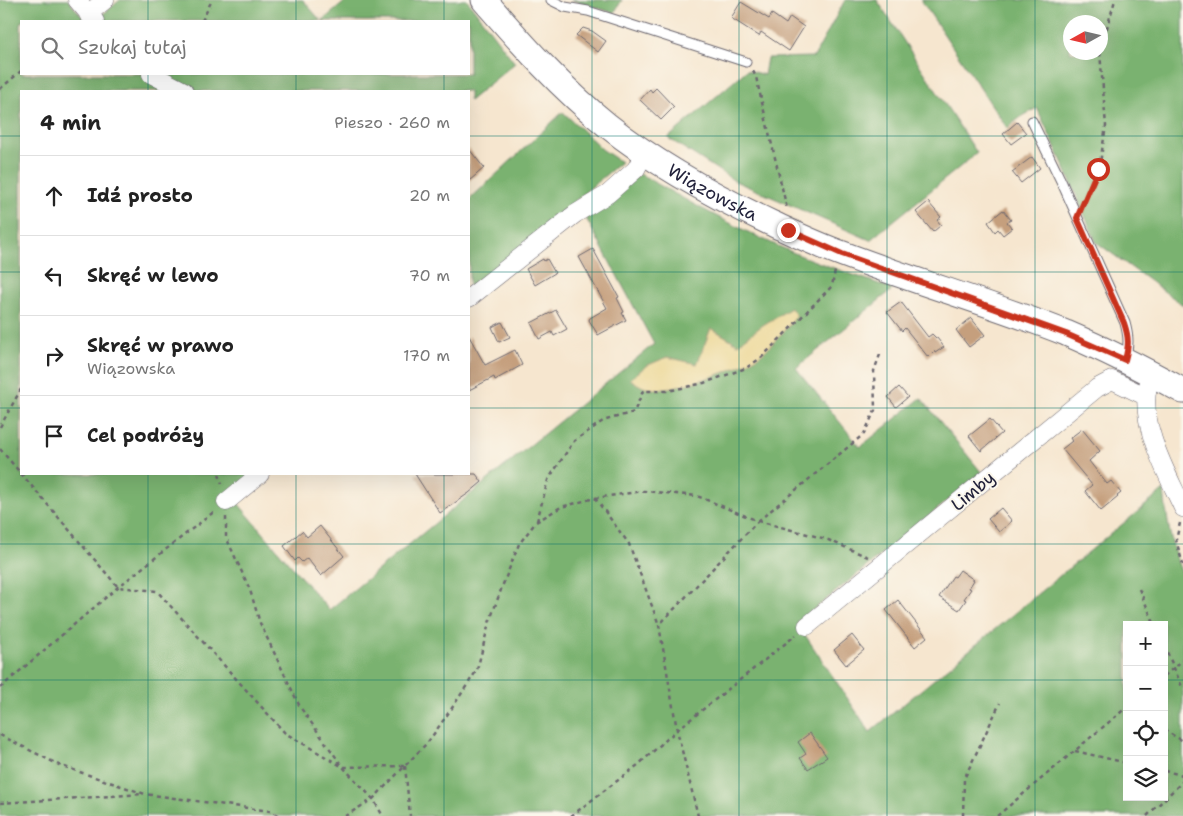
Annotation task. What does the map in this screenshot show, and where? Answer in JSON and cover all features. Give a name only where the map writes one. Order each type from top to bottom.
[{"type":"main road","name":"Wiązowska","points":[[484,0],[520,42],[569,91],[607,124],[687,180],[738,207],[842,254],[1066,334],[1125,360],[1183,391]]},
{"type":"street","points":[[77,0],[92,18],[105,0]]},
{"type":"street","points":[[152,75],[182,90]]},
{"type":"street","points":[[470,297],[576,214],[608,194],[636,169],[645,152]]},
{"type":"street","points":[[1148,372],[1148,385],[1145,396],[1147,420],[1182,513]]},
{"type":"street","name":"Limby","points":[[808,626],[1097,388],[1112,380],[1145,396]]},
{"type":"street","points":[[226,502],[259,475]]},
{"type":"lane","points":[[551,0],[565,7],[588,11],[746,62]]},
{"type":"lane","points":[[1032,122],[1062,183],[1124,323],[1129,337],[1129,347],[1125,360]]},
{"type":"path","points":[[202,20],[212,0]]},
{"type":"path","points":[[1108,24],[1115,0]]},
{"type":"path","points":[[1077,218],[1098,169],[1106,126],[1101,60]]},
{"type":"path","points":[[746,62],[756,77],[787,211],[788,230]]},
{"type":"path","points":[[0,89],[20,72]]},
{"type":"path","points":[[536,522],[548,480],[574,441],[603,421],[634,412],[643,392],[668,391],[704,383],[746,368],[762,358],[832,286],[836,264]]},
{"type":"path","points":[[659,624],[758,521],[864,434],[875,410],[874,371],[881,352]]},
{"type":"path","points":[[0,427],[20,391]]},
{"type":"path","points":[[0,449],[20,472]]},
{"type":"path","points":[[22,475],[118,587],[157,591],[285,733],[342,767],[405,766]]},
{"type":"path","points":[[219,475],[226,502],[226,537],[250,590],[260,622],[300,707],[342,767],[373,799],[383,816]]},
{"type":"path","points":[[345,816],[373,799],[428,742],[452,708],[477,670],[489,624],[519,544],[536,522],[561,507],[595,498],[644,491],[698,496],[758,521],[826,538],[884,564]]},
{"type":"path","points":[[595,498],[629,544],[659,624],[677,730],[698,816]]},
{"type":"path","points":[[0,688],[118,587],[226,502]]},
{"type":"path","points":[[1182,513],[1176,540],[1183,565]]},
{"type":"path","points":[[1138,589],[1153,621]]},
{"type":"path","points":[[571,816],[638,765],[677,730],[808,626]]},
{"type":"path","points":[[1168,654],[1183,689]]},
{"type":"path","points":[[1168,672],[1183,660]]},
{"type":"path","points":[[963,816],[964,779],[1000,703]]},
{"type":"path","points":[[997,816],[1123,710]]},
{"type":"path","points":[[1168,732],[1183,741]]},
{"type":"path","points":[[0,735],[59,765],[145,794],[270,811],[281,816]]},
{"type":"path","points":[[1074,751],[1123,762]]},
{"type":"path","points":[[405,766],[410,816]]},
{"type":"path","points":[[1168,772],[1183,775]]},
{"type":"path","points":[[1146,816],[1183,781]]},
{"type":"path","points":[[0,803],[145,794]]},
{"type":"green space","points":[[0,0],[68,0],[85,20],[20,20],[20,75],[470,75],[470,20],[323,20],[347,0],[467,0],[515,63],[470,100],[470,90],[20,90],[20,475],[253,475],[230,494],[329,610],[654,344],[586,218],[640,174],[708,212],[778,246],[893,289],[796,368],[860,447],[921,398],[982,473],[797,623],[870,732],[1164,490],[1170,534],[1183,576],[1183,816],[0,816]]},
{"type":"green space","points":[[120,0],[303,0],[320,20],[96,20]]},
{"type":"green space","points":[[572,0],[622,0],[614,13]]},
{"type":"green space","points":[[845,0],[877,0],[977,153],[870,240],[735,181],[668,138],[747,70],[764,75],[767,58],[814,57]]},
{"type":"green space","points":[[921,0],[1183,0],[1183,305],[1096,242],[1037,108],[1007,128]]},
{"type":"green space","points":[[563,112],[603,150],[621,162],[470,290],[470,199]]},
{"type":"sand","points":[[791,308],[797,316],[760,355],[738,367],[687,384],[657,389],[640,386],[630,379],[646,366],[667,357],[697,364],[711,328],[738,344],[763,325]]},
{"type":"building","points":[[741,2],[769,19],[772,14],[786,24],[790,17],[804,27],[789,51],[761,32],[759,36],[731,18]]},
{"type":"building","points":[[583,28],[592,31],[606,41],[598,52],[576,35]]},
{"type":"building","points":[[656,88],[674,107],[661,120],[640,100],[650,89],[652,92]]},
{"type":"building","points":[[1017,122],[1026,133],[1011,144],[1003,134]]},
{"type":"building","points":[[470,150],[484,168],[470,180]]},
{"type":"building","points":[[1032,157],[1040,168],[1021,183],[1012,172]]},
{"type":"building","points":[[928,202],[941,217],[937,220],[941,225],[933,232],[916,212]]},
{"type":"building","points":[[1003,210],[1011,220],[1007,222],[1012,228],[1003,235],[998,229],[995,232],[988,222]]},
{"type":"building","points":[[593,249],[619,297],[617,298],[626,320],[598,335],[589,320],[607,308],[579,257]]},
{"type":"building","points":[[543,259],[544,261],[547,259],[555,273],[535,285],[526,269]]},
{"type":"building","points":[[901,302],[928,337],[932,334],[944,347],[935,353],[934,351],[928,357],[905,328],[902,331],[887,312]]},
{"type":"building","points":[[556,310],[567,329],[554,336],[552,332],[539,339],[531,323]]},
{"type":"building","points":[[971,318],[985,335],[969,347],[956,330]]},
{"type":"building","points":[[502,322],[510,337],[499,342],[492,327]]},
{"type":"building","points":[[470,338],[485,365],[515,350],[522,365],[495,380],[494,377],[470,389]]},
{"type":"building","points":[[899,387],[908,397],[896,407],[888,397]]},
{"type":"building","points":[[990,419],[1002,433],[981,451],[969,436]]},
{"type":"building","points":[[1082,429],[1100,451],[1089,461],[1107,484],[1111,481],[1121,493],[1101,511],[1085,491],[1092,485],[1062,449],[1072,441],[1070,438]]},
{"type":"building","points":[[476,474],[482,482],[440,513],[416,475]]},
{"type":"building","points":[[1001,508],[1012,521],[999,532],[988,519]]},
{"type":"building","points":[[320,526],[344,556],[321,576],[307,558],[302,562],[298,558],[295,561],[284,546],[302,531],[307,537]]},
{"type":"building","points":[[960,570],[974,580],[969,588],[971,589],[964,599],[966,600],[959,610],[939,597],[953,576],[955,577]]},
{"type":"building","points":[[898,600],[927,637],[915,647],[886,610]]},
{"type":"building","points":[[852,635],[864,650],[846,665],[834,650]]},
{"type":"building","points":[[810,733],[827,757],[808,769],[800,758],[806,754],[798,742]]},
{"type":"route","points":[[788,230],[842,254],[1066,334],[1125,360],[1129,347],[1129,337],[1077,218],[1098,169]]}]
